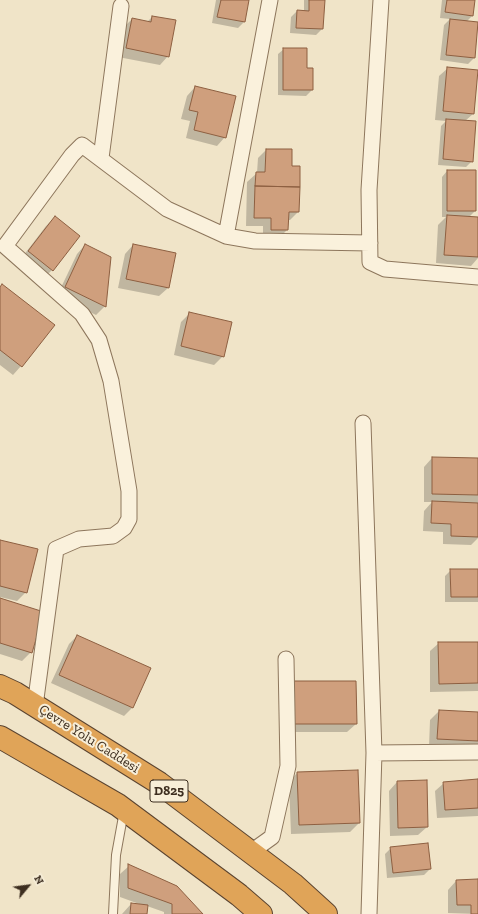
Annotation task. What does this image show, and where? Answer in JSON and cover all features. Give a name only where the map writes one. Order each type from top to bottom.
[{"type":"highway","name":"Çevre Yolu Caddesi","points":[[0,686],[159,783],[292,884],[326,914]]},
{"type":"highway","points":[[0,737],[124,810],[239,895],[261,914]]},
{"type":"street","points":[[226,236],[270,0]]},
{"type":"street","points":[[381,0],[369,190],[370,262],[385,269],[478,277]]},
{"type":"street","points":[[101,158],[121,6]]},
{"type":"street","points":[[35,706],[56,549],[79,539],[113,536],[124,528],[128,519],[128,491],[111,382],[99,340],[82,314],[5,246],[72,155],[82,145],[167,209],[226,236],[255,241],[370,243]]},
{"type":"street","points":[[363,423],[374,753],[370,914]]},
{"type":"street","points":[[251,852],[272,837],[288,766],[286,659]]},
{"type":"street","points":[[374,753],[478,752]]},
{"type":"lane","points":[[113,914],[116,855],[124,810]]},
{"type":"building","points":[[221,0],[249,0],[245,22],[217,17]]},
{"type":"building","points":[[309,0],[325,0],[323,29],[296,28],[297,10],[309,11]]},
{"type":"building","points":[[447,0],[475,0],[473,16],[445,12]]},
{"type":"building","points":[[152,16],[176,20],[169,57],[126,48],[132,18],[151,22]]},
{"type":"building","points":[[450,19],[478,22],[475,58],[446,55]]},
{"type":"building","points":[[283,48],[307,48],[307,68],[313,68],[313,90],[283,90]]},
{"type":"building","points":[[447,67],[478,70],[474,114],[443,111]]},
{"type":"building","points":[[195,86],[236,96],[226,138],[194,130],[198,112],[189,110]]},
{"type":"building","points":[[446,119],[476,121],[473,162],[443,159]]},
{"type":"building","points":[[266,149],[292,149],[292,166],[300,166],[300,187],[255,186],[256,172],[265,172]]},
{"type":"building","points":[[447,170],[476,170],[476,211],[447,211]]},
{"type":"building","points":[[255,186],[300,187],[299,212],[289,212],[288,230],[271,230],[271,218],[254,218]]},
{"type":"building","points":[[447,215],[478,217],[478,257],[444,255]]},
{"type":"building","points":[[55,216],[80,236],[53,271],[28,251]]},
{"type":"building","points":[[85,244],[111,257],[106,307],[65,287]]},
{"type":"building","points":[[133,244],[176,253],[169,288],[126,279]]},
{"type":"building","points":[[2,284],[55,325],[22,367],[0,350],[0,287]]},
{"type":"building","points":[[189,312],[232,322],[224,357],[181,346]]},
{"type":"building","points":[[432,457],[478,458],[478,495],[432,494]]},
{"type":"building","points":[[432,501],[478,503],[478,537],[451,536],[451,524],[431,523]]},
{"type":"building","points":[[0,540],[38,549],[27,593],[0,586]]},
{"type":"building","points":[[450,569],[478,569],[478,597],[451,597]]},
{"type":"building","points":[[0,598],[44,612],[32,653],[0,643]]},
{"type":"building","points":[[77,635],[151,668],[133,708],[59,675]]},
{"type":"building","points":[[438,642],[478,642],[478,683],[439,684]]},
{"type":"building","points":[[291,681],[356,681],[357,724],[291,724]]},
{"type":"building","points":[[439,710],[478,712],[478,741],[437,739]]},
{"type":"building","points":[[358,770],[360,823],[299,825],[297,772]]},
{"type":"building","points":[[478,779],[478,808],[445,810],[443,782]]},
{"type":"building","points":[[427,780],[428,827],[398,828],[397,781]]},
{"type":"building","points":[[428,843],[431,869],[393,873],[390,847]]},
{"type":"building","points":[[128,864],[177,886],[203,914],[172,914],[172,904],[128,888]]},
{"type":"building","points":[[478,879],[478,914],[471,914],[471,905],[457,905],[456,880]]},
{"type":"building","points":[[131,903],[148,905],[147,914],[130,914]]}]
